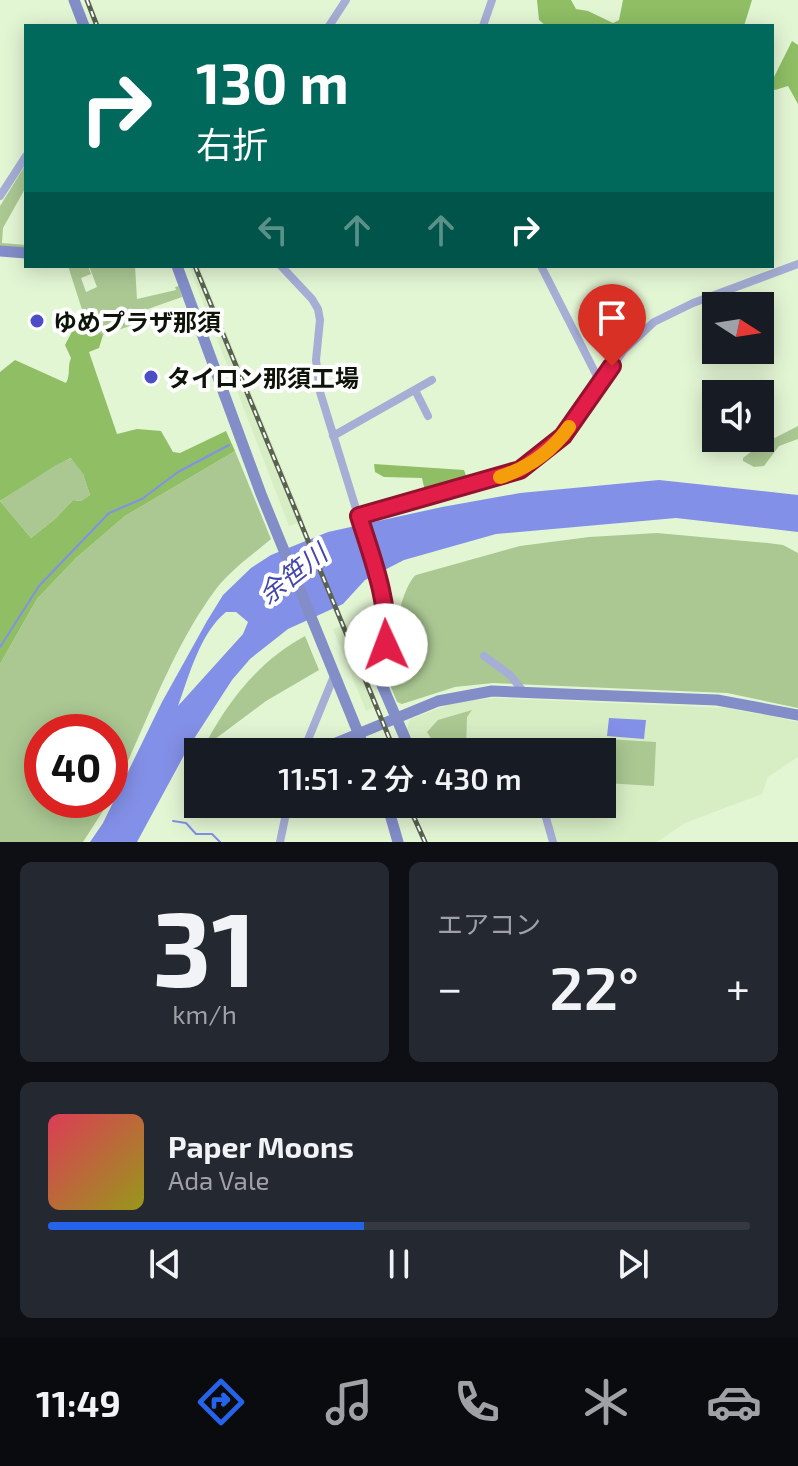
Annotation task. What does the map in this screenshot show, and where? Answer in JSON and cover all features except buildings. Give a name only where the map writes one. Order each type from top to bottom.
[{"type":"street","points":[[74,0],[83,24]]},
{"type":"street","points":[[330,24],[346,0]]},
{"type":"street","points":[[484,24],[492,0]]},
{"type":"street","points":[[0,196],[24,159]]},
{"type":"street","points":[[0,251],[24,253]]},
{"type":"street","points":[[359,516],[520,470],[563,436],[624,350],[654,322],[693,303],[798,264]]},
{"type":"street","points":[[178,268],[245,453],[360,738]]},
{"type":"street","points":[[283,268],[318,309],[316,375],[382,593],[387,630],[380,670],[382,685],[405,738]]},
{"type":"street","points":[[542,268],[600,382]]},
{"type":"street","points":[[333,436],[432,380]]},
{"type":"street","points":[[415,390],[428,416]]},
{"type":"street","points":[[484,656],[510,675],[523,691]]},
{"type":"street","points":[[309,738],[334,676]]},
{"type":"street","points":[[346,738],[456,695],[492,691],[717,700],[798,715]]},
{"type":"street","points":[[280,842],[285,818]]},
{"type":"street","points":[[391,818],[398,842]]},
{"type":"street","points":[[546,818],[553,842]]},
{"type":"shaded area","points":[[24,167],[24,191],[3,228],[2,243],[24,245],[24,249],[0,247],[0,206]]},
{"type":"shaded area","points":[[69,268],[89,268],[91,274],[81,278],[86,292],[97,287],[90,268],[135,268],[137,299],[176,290],[175,287],[179,286],[182,297],[148,309],[136,324],[103,335],[87,325]]},
{"type":"shaded area","points":[[190,268],[200,268],[304,521],[289,526]]},
{"type":"shaded area","points":[[798,426],[798,439],[779,446],[764,466],[754,467],[743,461],[751,452],[774,452],[774,438]]},
{"type":"shaded area","points":[[235,451],[271,539],[228,575],[199,613],[171,665],[128,762],[128,714],[24,714],[24,818],[98,818],[83,842],[0,842],[0,664],[37,599],[76,558],[125,516]]},
{"type":"shaded area","points":[[72,458],[83,474],[90,495],[81,501],[73,500],[31,538],[0,501],[56,464]]},
{"type":"shaded area","points":[[657,533],[783,545],[798,553],[798,708],[727,693],[493,683],[455,687],[402,704],[397,702],[389,678],[390,655],[400,607],[416,575],[520,546],[589,537]]},
{"type":"shaded area","points":[[347,624],[379,705],[366,711],[333,629]]},
{"type":"shaded area","points":[[305,636],[319,670],[266,701],[216,738],[209,738],[249,680]]},
{"type":"shaded area","points":[[496,698],[726,708],[798,722],[798,757],[768,777],[762,794],[685,823],[657,842],[557,842],[551,818],[616,818],[616,738],[410,738],[407,730],[410,719],[456,702]]},
{"type":"shaded area","points":[[472,710],[467,717],[466,738],[431,738],[427,732],[438,720]]},
{"type":"shaded area","points":[[616,740],[656,742],[654,786],[616,784]]},
{"type":"green space","points":[[537,0],[571,0],[576,9],[613,23],[619,20],[623,0],[752,0],[745,24],[544,24],[539,20]]},
{"type":"green space","points":[[792,41],[798,45],[798,104],[788,86],[774,89],[774,77]]},
{"type":"green space","points":[[83,312],[88,325],[103,335],[99,348],[89,352],[117,434],[137,429],[161,431],[173,452],[180,453],[226,431],[235,451],[125,516],[76,558],[37,599],[0,664],[0,501],[0,372],[15,360],[66,383],[71,358],[65,345],[77,322],[76,315]],"holes":[[[71,458],[83,474],[90,495],[81,501],[73,500],[31,538],[0,501]]]},
{"type":"green space","points":[[374,464],[464,470],[468,481],[425,491],[422,478],[384,477],[375,472]]},
{"type":"water","name":"余笹川","points":[[659,480],[798,495],[798,532],[676,518],[496,534],[404,560],[365,580],[343,604],[288,629],[250,659],[232,680],[194,738],[184,738],[184,755],[137,842],[90,842],[105,818],[128,818],[128,772],[162,702],[223,595],[251,568],[271,555],[328,532],[520,493]],"holes":[[[226,612],[236,612],[248,622],[243,634],[178,706],[196,656],[217,621]]]},
{"type":"water","points":[[609,718],[646,720],[644,739],[607,736]]},
{"type":"waterway","points":[[0,647],[39,586],[109,513],[142,499],[178,472],[229,445]]},
{"type":"waterway","points":[[173,821],[186,823],[196,834],[212,834],[220,842]]},
{"type":"railway","points":[[87,0],[96,24]]},
{"type":"railway","points":[[196,268],[389,738]]},
{"type":"railway","points":[[414,818],[425,842]]},
{"type":"slow traffic","points":[[500,477],[534,461],[569,427]]},
{"type":"place","name":"ゆめプラザ那須","points":[[37,321]]},
{"type":"place","name":"タイロン那須工場","points":[[151,377]]},
{"type":"route","points":[[386,645],[382,593],[359,516],[520,470],[563,436],[612,366]]}]
